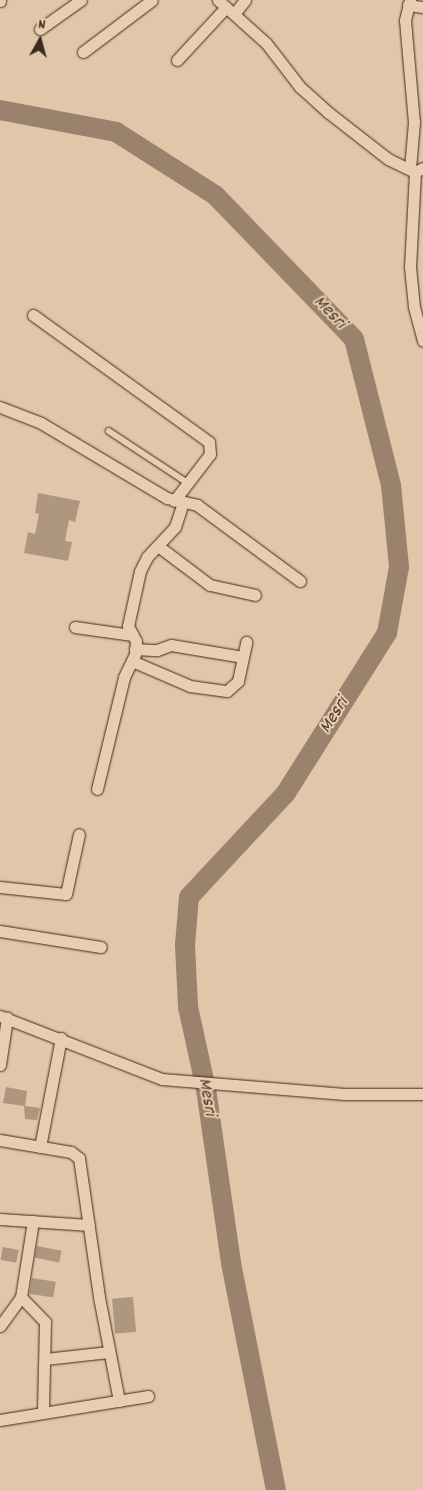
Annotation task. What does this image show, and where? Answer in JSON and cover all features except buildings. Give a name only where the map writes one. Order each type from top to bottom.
[{"type":"street","points":[[40,29],[81,0]]},
{"type":"street","points":[[84,52],[152,0]]},
{"type":"street","points":[[177,60],[226,7],[245,0]]},
{"type":"street","points":[[423,7],[409,3],[405,20],[414,122],[416,170],[410,267],[414,307],[423,341]]},
{"type":"street","points":[[226,7],[266,43],[286,71],[314,101],[388,159],[416,170]]},
{"type":"street","points":[[33,315],[209,442],[210,454],[188,482],[178,501],[175,527],[140,571],[128,626],[135,649],[132,661],[124,677],[97,789]]},
{"type":"street","points":[[0,407],[41,423],[178,501],[203,509],[300,581]]},
{"type":"street","points":[[158,546],[210,584],[255,595]]},
{"type":"street","points":[[75,627],[132,635]]},
{"type":"street","points":[[132,661],[190,686],[223,692],[235,686],[246,642]]},
{"type":"street","points":[[135,649],[157,650],[171,645],[243,657]]},
{"type":"street","points":[[0,887],[66,894],[79,834]]},
{"type":"street","points":[[0,931],[101,946]]},
{"type":"street","points":[[0,1065],[4,1017],[162,1079],[321,1092],[423,1094]]},
{"type":"street","points":[[40,1147],[61,1038]]},
{"type":"street","points":[[0,1140],[71,1152],[79,1158],[109,1352],[119,1401]]},
{"type":"street","points":[[0,1219],[89,1225]]},
{"type":"street","points":[[0,1326],[21,1297],[33,1221]]},
{"type":"street","points":[[21,1297],[45,1322],[43,1413]]},
{"type":"street","points":[[45,1359],[109,1352]]},
{"type":"street","points":[[0,1420],[148,1396]]},
{"type":"lane","points":[[109,431],[188,482]]},
{"type":"waterway","name":"Mesri","points":[[0,110],[116,132],[215,195],[354,339],[391,485],[399,567],[387,633],[286,793],[189,897],[185,945],[188,1007],[206,1089],[231,1263],[276,1490]]}]
